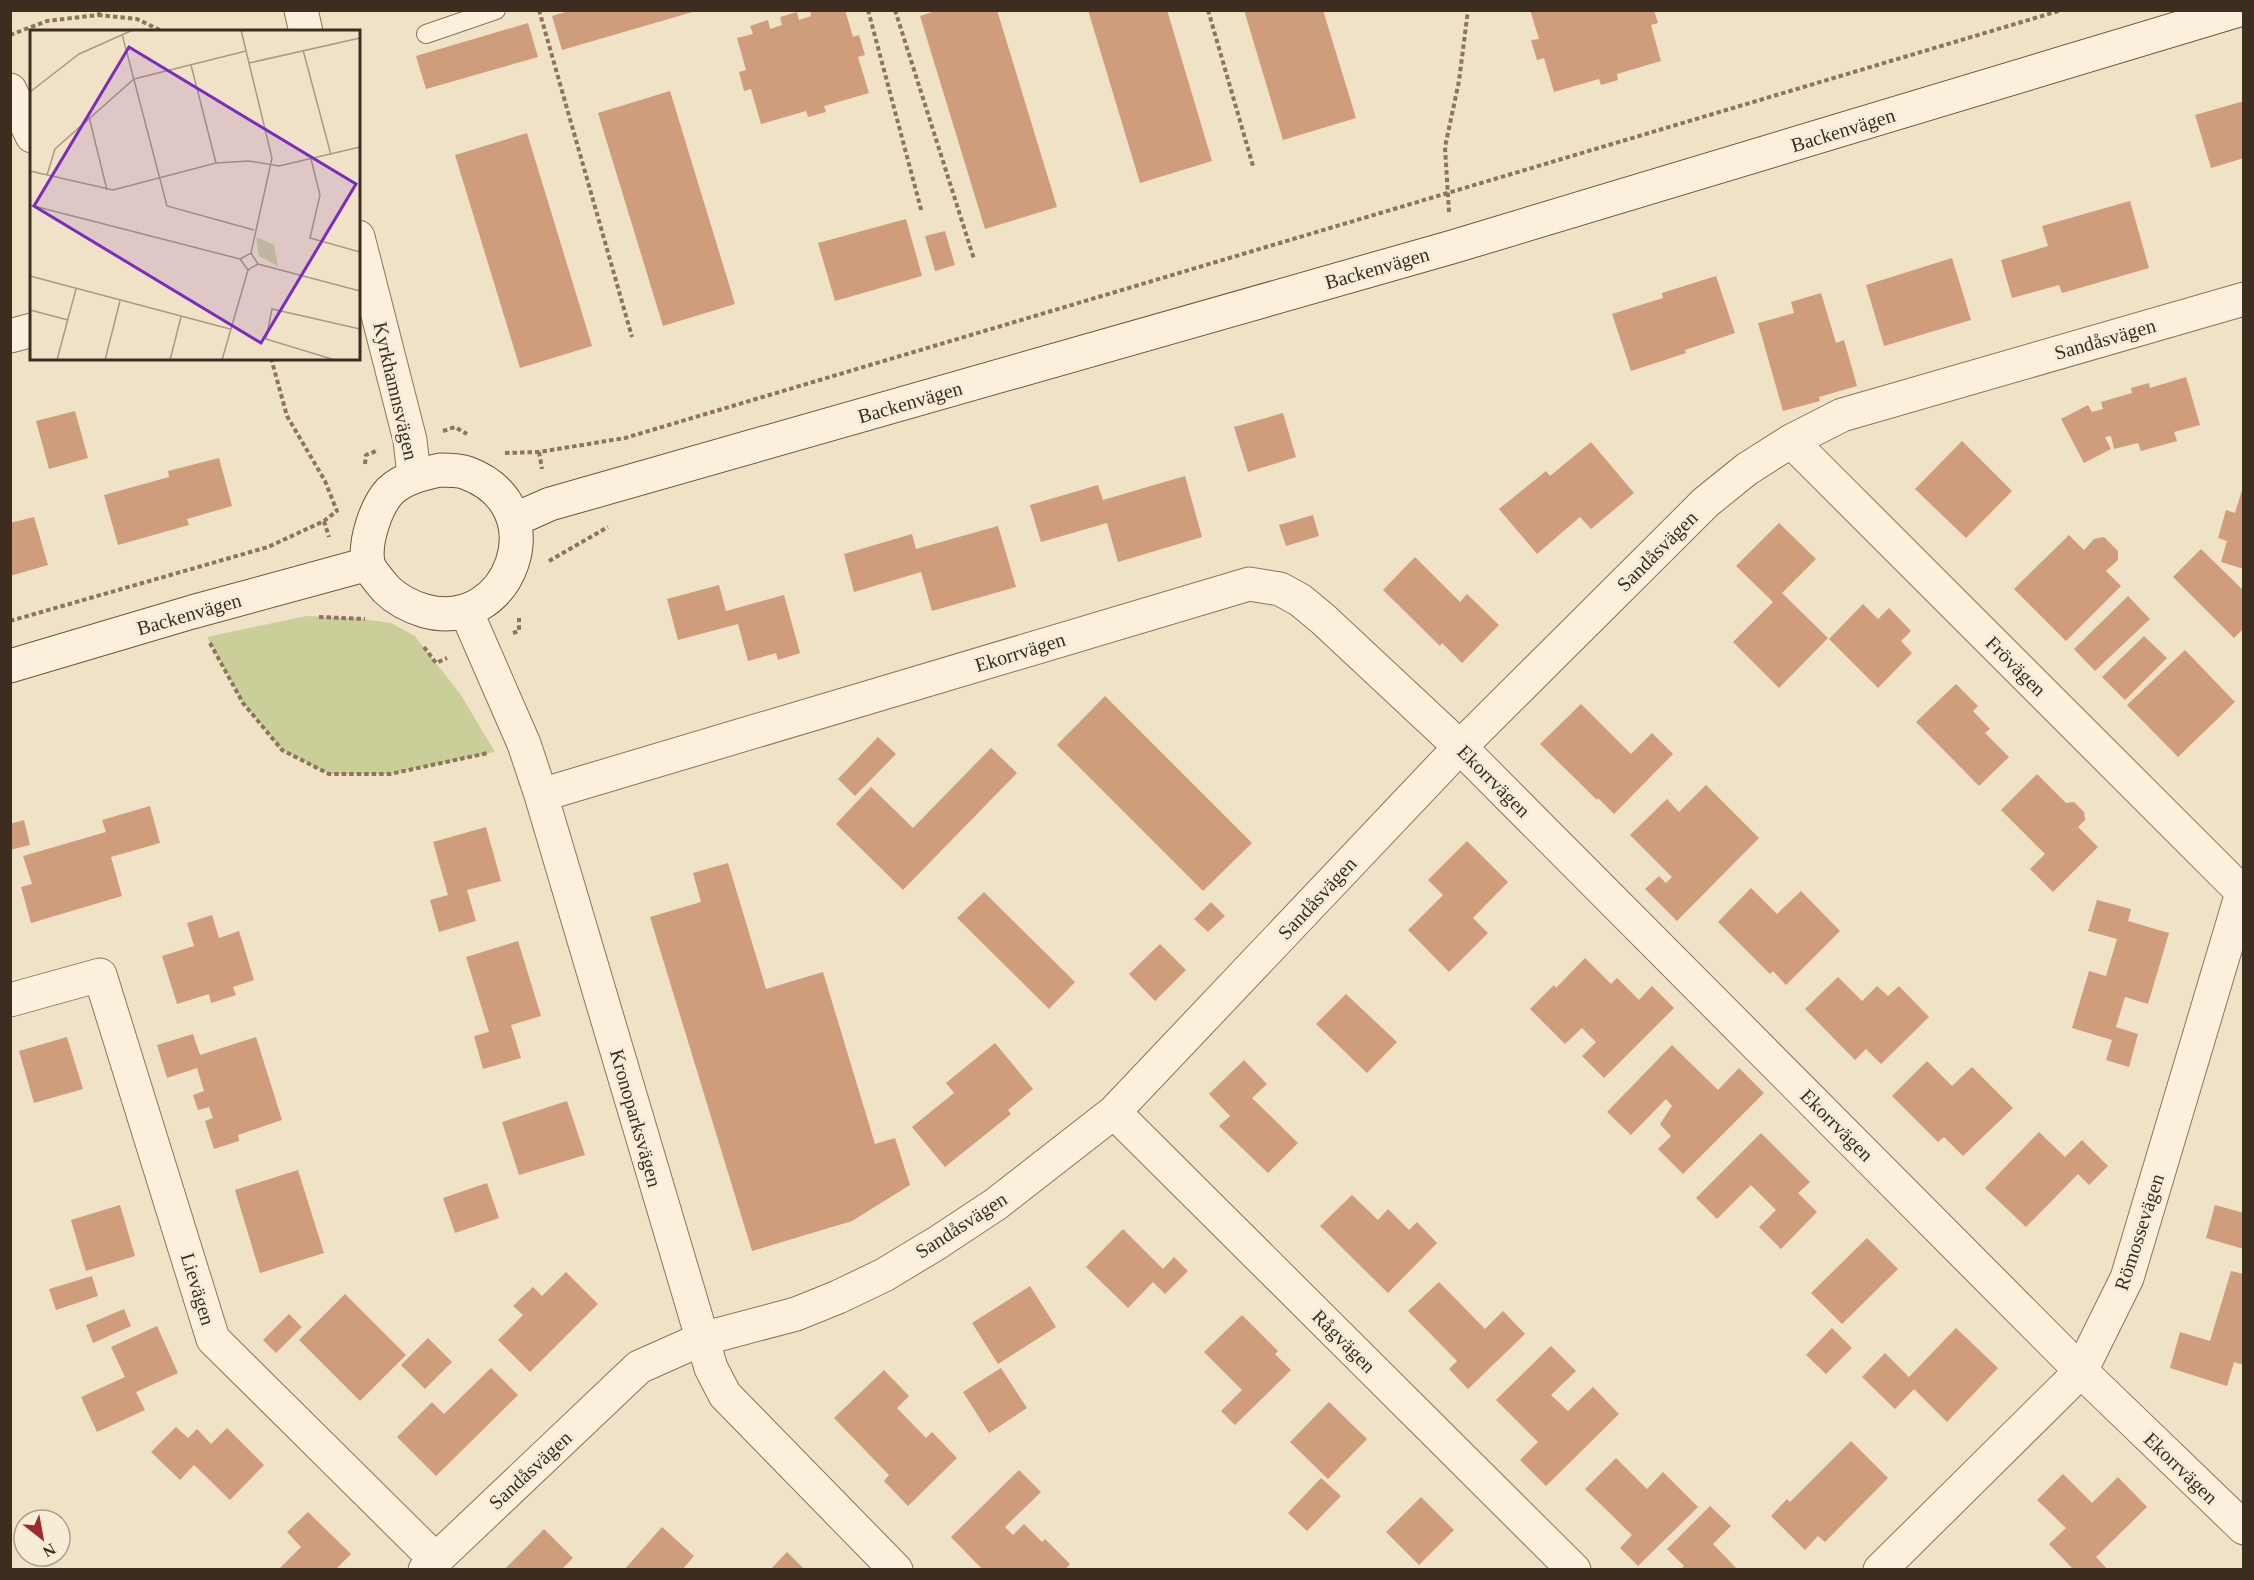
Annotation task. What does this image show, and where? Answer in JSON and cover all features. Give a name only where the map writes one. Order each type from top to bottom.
[{"type":"street","points":[[301,10],[306,30]]},
{"type":"street","name":"Backenvägen","points":[[514,520],[550,504],[1452,247],[2239,10]]},
{"type":"street","points":[[10,90],[30,132]]},
{"type":"street","name":"Kyrkhamnsvägen","points":[[360,245],[410,440],[414,475]]},
{"type":"street","name":"Sandåsvägen","points":[[430,1564],[639,1367],[702,1339],[796,1314],[884,1275],[996,1204],[1114,1112],[1460,747],[1706,502],[1746,469],[1791,441],[1842,416],[2244,299]]},
{"type":"street","points":[[10,336],[30,331]]},
{"type":"street","name":"Frövägen","points":[[1791,441],[2243,889]]},
{"type":"street","points":[[440,470],[465,472],[489,484],[507,503],[514,520],[517,550],[508,576],[490,597],[466,611],[438,615],[410,607],[387,590],[368,564],[369,543],[375,514],[390,491],[414,475],[440,470]]},
{"type":"street","name":"Backenvägen","points":[[10,666],[192,612],[368,564]]},
{"type":"street","name":"Ekorrvägen","points":[[541,795],[1249,584],[1280,589],[1300,600],[1323,619],[1460,747],[2081,1371],[2244,1528]]},
{"type":"street","name":"Kronoparksvägen","points":[[466,611],[524,744],[541,795],[711,1368],[725,1395],[896,1569]]},
{"type":"street","name":"Römossevägen","points":[[1880,1569],[2081,1371],[2127,1278],[2243,889]]},
{"type":"street","name":"Lievägen","points":[[10,1000],[100,975],[213,1339],[430,1564]]},
{"type":"street","name":"Rågvägen","points":[[1114,1112],[1574,1569]]},
{"type":"lane","points":[[426,34],[496,10]]},
{"type":"path","points":[[98,15],[104,10]]},
{"type":"path","points":[[539,10],[632,337]]},
{"type":"path","points":[[868,10],[922,213]]},
{"type":"path","points":[[895,10],[974,259]]},
{"type":"path","points":[[1208,10],[1253,166]]},
{"type":"path","points":[[1452,247],[1445,147],[1459,81],[1468,10]]},
{"type":"path","points":[[538,452],[624,438],[2061,10]]},
{"type":"path","points":[[10,35],[46,21],[98,15],[137,20],[160,30]]},
{"type":"path","points":[[272,360],[287,416],[324,481],[337,511]]},
{"type":"path","points":[[10,621],[268,547],[324,521]]},
{"type":"path","points":[[207,637],[243,703],[282,750],[329,774],[390,774],[524,744]]},
{"type":"green space","points":[[306,616],[355,618],[391,623],[415,636],[461,695],[495,752],[390,774],[329,774],[282,750],[243,703],[207,637]]},
{"type":"building","points":[[572,10],[696,11],[562,50],[552,16]]},
{"type":"building","points":[[810,10],[845,10],[853,37],[859,35],[865,55],[858,57],[869,93],[824,106],[826,112],[808,117],[806,111],[761,124],[751,89],[744,91],[739,72],[746,70],[737,38],[753,34],[750,26],[768,20],[770,29],[782,25],[780,17],[797,12],[799,20],[811,16]]},
{"type":"building","points":[[938,10],[997,10],[1057,207],[985,229],[920,16]]},
{"type":"building","points":[[1088,10],[1167,10],[1212,161],[1140,183]]},
{"type":"building","points":[[1244,10],[1323,10],[1356,118],[1283,140]]},
{"type":"building","points":[[1530,10],[1654,10],[1658,23],[1651,25],[1661,61],[1617,74],[1618,80],[1601,85],[1599,79],[1554,92],[1544,58],[1537,60],[1531,40],[1539,39]]},
{"type":"building","points":[[528,23],[538,57],[426,89],[416,56]]},
{"type":"building","points":[[670,91],[735,304],[663,326],[598,113]]},
{"type":"building","points":[[2244,101],[2244,158],[2211,168],[2195,115]]},
{"type":"building","points":[[527,133],[592,346],[520,368],[455,155]]},
{"type":"building","points":[[2130,201],[2149,268],[2062,293],[2059,285],[2012,298],[2001,260],[2048,246],[2042,226]]},
{"type":"building","points":[[906,219],[922,276],[835,301],[818,243]]},
{"type":"building","points":[[945,231],[955,265],[935,271],[925,236]]},
{"type":"building","points":[[1952,258],[1971,320],[1884,346],[1866,285]]},
{"type":"building","points":[[1716,276],[1735,333],[1685,350],[1686,353],[1631,371],[1612,314],[1663,298],[1662,293]]},
{"type":"building","points":[[1821,293],[1836,343],[1844,340],[1857,386],[1819,397],[1820,401],[1783,411],[1758,323],[1794,313],[1791,302]]},
{"type":"building","points":[[2186,377],[2200,425],[2174,432],[2177,441],[2141,451],[2138,443],[2114,449],[2111,436],[2105,437],[2111,449],[2084,463],[2061,419],[2088,405],[2092,412],[2103,409],[2101,402],[2132,393],[2131,388],[2149,383],[2150,388]]},
{"type":"building","points":[[75,411],[88,458],[49,469],[36,421]]},
{"type":"building","points":[[1283,413],[1296,457],[1248,472],[1234,427]]},
{"type":"building","points":[[1962,441],[2012,491],[1966,538],[1915,489]]},
{"type":"building","points":[[1591,442],[1634,493],[1591,529],[1580,517],[1537,554],[1499,509],[1546,471],[1550,476]]},
{"type":"building","points":[[219,458],[232,506],[187,519],[189,525],[118,545],[104,495],[169,477],[168,471]]},
{"type":"building","points":[[1185,476],[1202,537],[1118,562],[1107,523],[1041,542],[1030,505],[1098,485],[1103,500]]},
{"type":"building","points":[[2242,490],[2244,491],[2244,569],[2221,562],[2227,541],[2218,538],[2226,510],[2235,513]]},
{"type":"building","points":[[1313,515],[1319,536],[1286,546],[1279,525]]},
{"type":"building","points":[[34,517],[48,565],[10,576],[10,523]]},
{"type":"building","points":[[1779,523],[1816,559],[1782,593],[1828,638],[1779,688],[1733,642],[1773,602],[1736,566]]},
{"type":"building","points":[[998,526],[1016,587],[932,611],[921,572],[854,592],[844,554],[912,534],[916,549]]},
{"type":"building","points":[[2069,535],[2084,550],[2094,539],[2104,537],[2118,551],[2118,560],[2106,571],[2121,586],[2066,641],[2014,589]]},
{"type":"building","points":[[2201,549],[2244,591],[2244,628],[2234,638],[2173,577]]},
{"type":"building","points":[[1415,557],[1460,602],[1467,594],[1499,625],[1462,663],[1442,643],[1440,646],[1383,590]]},
{"type":"building","points":[[719,585],[726,611],[784,595],[800,653],[778,660],[776,653],[748,661],[738,624],[678,640],[667,599]]},
{"type":"building","points":[[2128,596],[2150,619],[2095,671],[2074,649]]},
{"type":"building","points":[[1863,604],[1878,619],[1889,608],[1911,631],[1901,641],[1912,653],[1878,688],[1829,639]]},
{"type":"building","points":[[2144,636],[2167,658],[2125,700],[2102,677]]},
{"type":"building","points":[[2185,650],[2235,702],[2178,757],[2127,705]]},
{"type":"building","points":[[1956,684],[1978,706],[1973,711],[1990,729],[1985,733],[2009,757],[1979,786],[1916,722]]},
{"type":"building","points":[[1105,696],[1252,843],[1203,891],[1057,745]]},
{"type":"building","points":[[1581,704],[1631,754],[1652,733],[1673,754],[1614,814],[1540,744]]},
{"type":"building","points":[[878,737],[896,754],[855,796],[838,779]]},
{"type":"building","points":[[991,748],[1017,773],[903,890],[836,824],[871,787],[913,828]]},
{"type":"building","points":[[2037,774],[2066,803],[2074,802],[2084,812],[2085,820],[2078,827],[2098,847],[2053,892],[2030,869],[2045,854],[2001,810]]},
{"type":"building","points":[[1706,785],[1759,838],[1677,921],[1645,889],[1659,876],[1666,883],[1672,877],[1630,835],[1667,799],[1679,812]]},
{"type":"building","points":[[150,806],[160,843],[111,857],[122,896],[31,923],[21,887],[32,884],[23,856],[106,832],[102,820]]},
{"type":"building","points":[[24,820],[30,845],[10,850],[10,824]]},
{"type":"building","points":[[486,827],[501,881],[467,890],[476,921],[439,932],[430,900],[448,895],[433,842]]},
{"type":"building","points":[[1467,841],[1508,882],[1473,918],[1488,933],[1449,972],[1408,930],[1443,895],[1428,880]]},
{"type":"building","points":[[728,863],[766,989],[823,972],[875,1144],[895,1138],[910,1185],[852,1221],[752,1251],[650,917],[701,902],[693,873]]},
{"type":"building","points":[[1751,888],[1777,914],[1801,891],[1840,931],[1786,985],[1773,971],[1770,974],[1718,922]]},
{"type":"building","points":[[984,892],[1075,982],[1049,1009],[957,918]]},
{"type":"building","points":[[2097,900],[2131,909],[2128,921],[2169,933],[2148,1004],[2125,997],[2116,1027],[2138,1034],[2129,1067],[2106,1060],[2112,1040],[2072,1028],[2089,971],[2106,976],[2117,939],[2088,931]]},
{"type":"building","points":[[1211,902],[1225,916],[1208,932],[1194,919]]},
{"type":"building","points":[[212,915],[219,938],[239,931],[254,980],[233,987],[236,995],[211,1003],[209,994],[177,1004],[162,956],[194,946],[187,923]]},
{"type":"building","points":[[518,941],[541,1016],[511,1025],[521,1058],[483,1069],[474,1036],[489,1032],[466,957]]},
{"type":"building","points":[[1160,944],[1186,970],[1155,1001],[1129,974]]},
{"type":"building","points":[[1585,958],[1611,984],[1617,978],[1639,1000],[1652,986],[1674,1008],[1604,1078],[1582,1056],[1596,1042],[1582,1028],[1565,1044],[1530,1009],[1554,985],[1556,988]]},
{"type":"building","points":[[1838,977],[1862,1001],[1877,986],[1888,996],[1899,986],[1929,1017],[1881,1064],[1866,1049],[1855,1060],[1805,1009]]},
{"type":"building","points":[[1346,994],[1397,1042],[1367,1073],[1316,1024]]},
{"type":"building","points":[[193,1034],[200,1055],[256,1037],[282,1120],[238,1135],[239,1141],[214,1149],[205,1121],[213,1118],[209,1107],[198,1110],[193,1095],[204,1091],[197,1068],[167,1078],[157,1045]]},
{"type":"building","points":[[67,1037],[83,1089],[34,1103],[19,1051]]},
{"type":"building","points":[[995,1043],[1033,1089],[1008,1110],[1011,1114],[945,1167],[912,1127],[954,1093],[946,1083]]},
{"type":"building","points":[[1672,1045],[1718,1090],[1739,1068],[1764,1093],[1683,1174],[1658,1149],[1671,1136],[1660,1124],[1672,1106],[1666,1099],[1631,1135],[1607,1112]]},
{"type":"building","points":[[1244,1060],[1267,1084],[1252,1098],[1298,1143],[1268,1173],[1219,1126],[1230,1116],[1209,1094]]},
{"type":"building","points":[[1927,1061],[1952,1086],[1972,1067],[2013,1108],[1963,1156],[1944,1137],[1938,1142],[1892,1096]]},
{"type":"building","points":[[567,1101],[585,1155],[519,1175],[502,1122]]},
{"type":"building","points":[[2039,1132],[2065,1157],[2082,1140],[2108,1166],[2089,1185],[2078,1174],[2026,1227],[1985,1188]]},
{"type":"building","points":[[1761,1133],[1810,1182],[1798,1193],[1817,1212],[1781,1249],[1759,1227],[1776,1210],[1751,1185],[1717,1219],[1696,1198]]},
{"type":"building","points":[[298,1170],[324,1253],[260,1273],[235,1190]]},
{"type":"building","points":[[487,1183],[499,1218],[455,1233],[443,1198]]},
{"type":"building","points":[[1352,1195],[1378,1220],[1388,1209],[1409,1230],[1417,1222],[1437,1243],[1388,1293],[1320,1226]]},
{"type":"building","points":[[120,1205],[135,1256],[86,1271],[71,1220]]},
{"type":"building","points":[[2215,1205],[2244,1213],[2244,1249],[2206,1238]]},
{"type":"building","points":[[1123,1229],[1163,1269],[1174,1257],[1188,1271],[1165,1294],[1153,1282],[1128,1308],[1086,1267]]},
{"type":"building","points":[[1867,1238],[1898,1269],[1842,1324],[1811,1293]]},
{"type":"building","points":[[2231,1271],[2244,1274],[2244,1365],[2234,1362],[2227,1386],[2170,1368],[2180,1332],[2210,1341]]},
{"type":"building","points":[[566,1272],[598,1304],[530,1372],[498,1340],[523,1315],[513,1306],[533,1287],[542,1296]]},
{"type":"building","points":[[92,1276],[98,1296],[56,1310],[49,1289]]},
{"type":"building","points":[[1439,1282],[1485,1329],[1503,1311],[1525,1334],[1468,1389],[1449,1369],[1457,1361],[1408,1311]]},
{"type":"building","points":[[1030,1286],[1056,1327],[998,1364],[972,1323]]},
{"type":"building","points":[[345,1294],[406,1355],[360,1401],[299,1340]]},
{"type":"building","points":[[124,1309],[131,1326],[93,1343],[86,1325]]},
{"type":"building","points":[[289,1314],[302,1327],[276,1353],[263,1340]]},
{"type":"building","points":[[1242,1315],[1278,1351],[1275,1354],[1291,1370],[1235,1425],[1221,1411],[1242,1390],[1204,1352]]},
{"type":"building","points":[[157,1326],[178,1373],[136,1392],[145,1410],[97,1432],[81,1397],[125,1377],[111,1347]]},
{"type":"building","points":[[1832,1328],[1852,1348],[1826,1374],[1806,1355]]},
{"type":"building","points":[[1956,1328],[1998,1368],[1947,1422],[1914,1389],[1895,1409],[1862,1377],[1885,1353],[1909,1377]]},
{"type":"building","points":[[428,1338],[452,1362],[425,1389],[401,1365]]},
{"type":"building","points":[[1551,1346],[1576,1371],[1551,1395],[1568,1411],[1593,1387],[1619,1414],[1546,1486],[1520,1460],[1538,1442],[1496,1400]]},
{"type":"building","points":[[491,1368],[518,1395],[436,1476],[397,1437],[432,1402],[444,1414]]},
{"type":"building","points":[[1001,1368],[1027,1408],[989,1433],[963,1392]]},
{"type":"building","points":[[884,1370],[909,1396],[897,1408],[926,1438],[932,1432],[957,1458],[908,1506],[884,1481],[889,1475],[834,1418]]},
{"type":"building","points":[[1329,1402],[1367,1439],[1328,1479],[1290,1442]]},
{"type":"building","points":[[176,1427],[188,1438],[197,1429],[211,1444],[227,1428],[264,1465],[230,1500],[194,1465],[180,1480],[151,1452]]},
{"type":"building","points":[[1851,1441],[1888,1478],[1825,1542],[1818,1536],[1805,1550],[1771,1516],[1787,1499],[1790,1502]]},
{"type":"building","points":[[1616,1458],[1647,1489],[1663,1472],[1698,1507],[1638,1566],[1620,1548],[1632,1535],[1585,1489]]},
{"type":"building","points":[[1019,1470],[1041,1492],[1005,1527],[1013,1535],[1024,1524],[1042,1542],[1045,1539],[1070,1564],[1065,1570],[983,1570],[951,1537]]},
{"type":"building","points":[[2063,1474],[2092,1503],[2118,1477],[2147,1507],[2096,1557],[2108,1570],[2074,1570],[2049,1544],[2066,1528],[2037,1500]]},
{"type":"building","points":[[1321,1478],[1341,1496],[1307,1531],[1288,1513]]},
{"type":"building","points":[[1421,1497],[1454,1530],[1419,1565],[1386,1532]]},
{"type":"building","points":[[1710,1506],[1731,1526],[1713,1544],[1738,1570],[1680,1570],[1684,1566],[1667,1549]]},
{"type":"building","points":[[308,1512],[351,1554],[337,1568],[338,1570],[278,1570],[301,1547],[287,1532]]},
{"type":"building","points":[[662,1527],[694,1556],[682,1570],[624,1570]]},
{"type":"building","points":[[544,1529],[573,1558],[561,1570],[504,1570]]},
{"type":"building","points":[[787,1552],[805,1570],[770,1570]]}]
